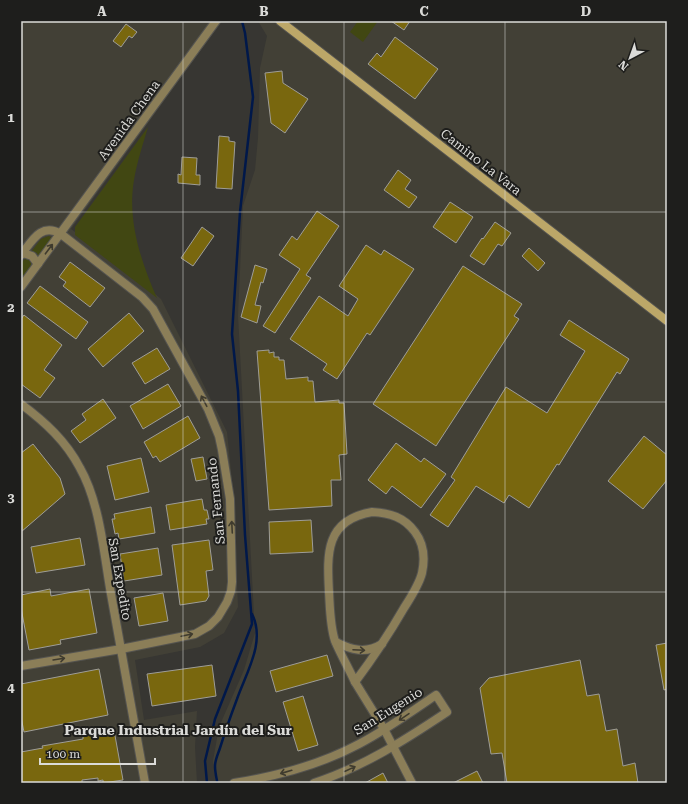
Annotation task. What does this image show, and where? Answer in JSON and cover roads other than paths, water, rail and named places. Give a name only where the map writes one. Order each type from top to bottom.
[{"type":"street","name":"Avenida Chena","points":[[21,287],[216,21]]},
{"type":"street","name":"Camino La Vara","points":[[280,21],[667,321]]},
{"type":"street","points":[[38,264],[32,256],[22,254],[41,232],[52,230],[61,234]]},
{"type":"street","name":"San Fernando","points":[[21,666],[121,649],[195,634],[209,626],[218,617],[227,602],[231,591],[232,582],[233,570],[230,499],[222,450],[212,417],[158,316],[142,297],[61,234]]},
{"type":"street","name":"San Expedito","points":[[21,404],[47,424],[72,454],[85,478],[95,508],[145,783]]},
{"type":"street","points":[[355,682],[383,644],[418,584],[422,573],[424,558],[423,549],[418,536],[406,522],[394,515],[372,512],[362,514],[345,523],[335,534],[330,545],[327,560],[331,618],[336,642],[355,682],[384,729],[412,783]]},
{"type":"street","points":[[336,642],[346,647],[359,650],[376,648],[383,644]]},
{"type":"street","name":"San Eugenio","points":[[234,783],[264,780],[330,758],[358,745],[436,695],[447,712],[394,747],[342,773],[314,783]]},
{"type":"waterway","points":[[207,783],[205,761],[215,719],[252,624],[245,535],[238,391],[232,334],[240,212],[253,97],[245,33],[242,21]]},
{"type":"waterway","points":[[217,781],[215,768],[216,759],[256,646],[256,625],[252,614]]},
{"type":"district","name":"Parque Industrial Jardín del Sur","points":[[178,730]]}]
